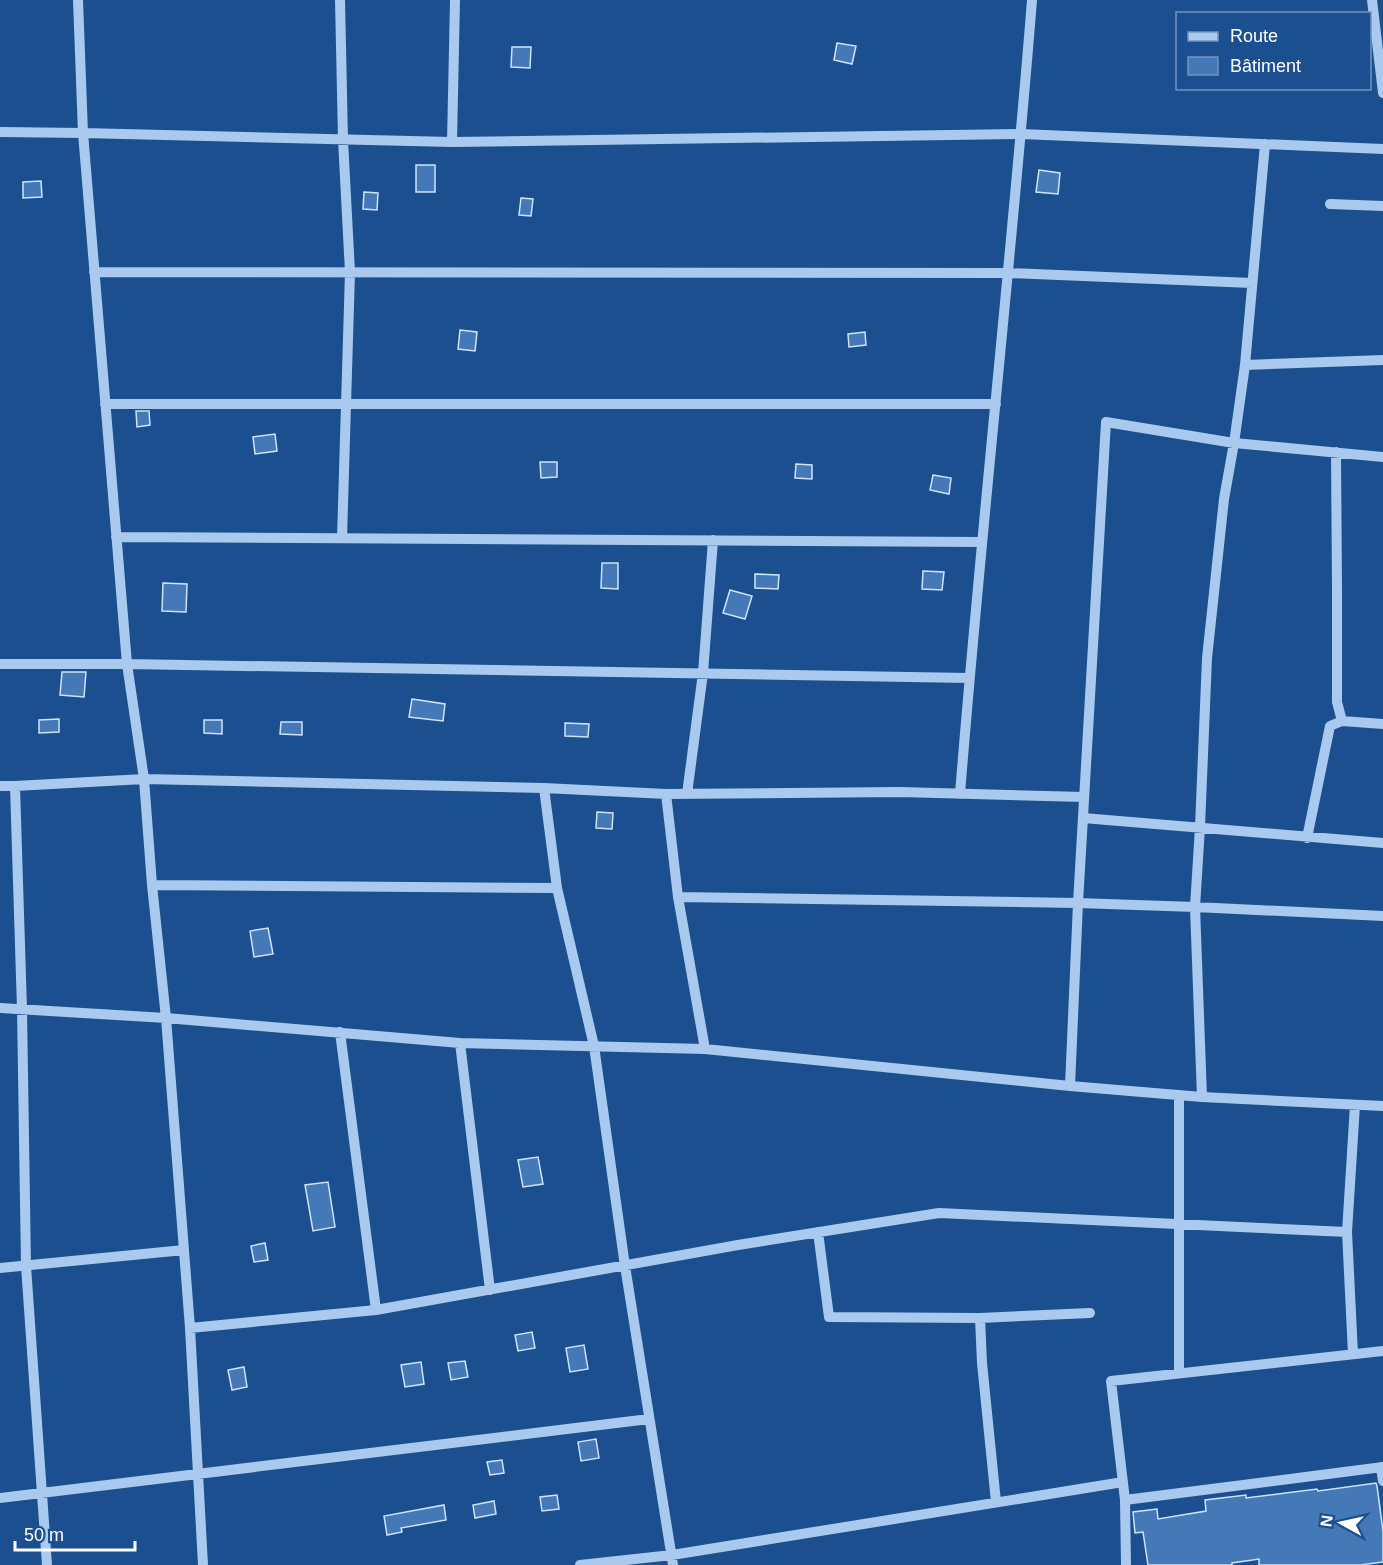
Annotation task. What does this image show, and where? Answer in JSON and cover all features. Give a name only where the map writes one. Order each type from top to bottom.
[{"type":"street","points":[[78,0],[83,133],[116,537],[127,664],[144,779],[166,1018],[190,1328],[202,1565]]},
{"type":"street","points":[[340,0],[343,140],[350,272],[342,538]]},
{"type":"street","points":[[452,142],[455,0]]},
{"type":"street","points":[[960,794],[969,678],[1022,134],[1032,0]]},
{"type":"street","points":[[1372,0],[1383,93]]},
{"type":"street","points":[[0,132],[452,142],[1022,134],[1383,149]]},
{"type":"street","points":[[1202,1097],[1195,907],[1207,658],[1224,499],[1245,365],[1265,144]]},
{"type":"street","points":[[1330,204],[1383,206]]},
{"type":"street","points":[[94,272],[1008,273],[1252,283]]},
{"type":"street","points":[[1245,365],[1383,360]]},
{"type":"street","points":[[105,404],[996,404]]},
{"type":"street","points":[[1070,1086],[1078,903],[1106,422],[1234,443],[1383,457]]},
{"type":"street","points":[[1336,452],[1337,702],[1342,721]]},
{"type":"street","points":[[116,537],[982,542]]},
{"type":"street","points":[[687,794],[703,673],[712,540]]},
{"type":"street","points":[[0,664],[127,664],[969,678]]},
{"type":"street","points":[[1307,838],[1330,726],[1342,721],[1383,724]]},
{"type":"street","points":[[0,786],[144,779],[544,788],[666,794],[900,792],[1084,798]]},
{"type":"street","points":[[15,786],[22,1009],[26,1266],[47,1565]]},
{"type":"street","points":[[544,788],[557,888],[594,1046],[625,1266],[673,1560]]},
{"type":"street","points":[[666,794],[678,897],[705,1049]]},
{"type":"street","points":[[1083,818],[1383,843]]},
{"type":"street","points":[[152,885],[557,888]]},
{"type":"street","points":[[678,897],[1078,903],[1383,916]]},
{"type":"street","points":[[0,1008],[166,1018],[460,1043],[705,1049],[1070,1086],[1202,1097],[1383,1106]]},
{"type":"street","points":[[340,1032],[376,1310]]},
{"type":"street","points":[[460,1043],[490,1290]]},
{"type":"street","points":[[1179,1095],[1179,1373]]},
{"type":"street","points":[[1353,1354],[1347,1232],[1356,1105]]},
{"type":"street","points":[[190,1328],[376,1310],[818,1232],[939,1213],[1347,1232]]},
{"type":"street","points":[[818,1232],[830,1317],[980,1318],[1090,1313]]},
{"type":"street","points":[[0,1268],[184,1250]]},
{"type":"street","points":[[980,1318],[982,1363],[996,1502]]},
{"type":"street","points":[[1126,1565],[1125,1500],[1111,1381],[1383,1351]]},
{"type":"street","points":[[0,1498],[649,1419]]},
{"type":"street","points":[[1125,1500],[1382,1467],[1383,1481]]},
{"type":"street","points":[[580,1565],[673,1560],[996,1502],[1123,1482]]},
{"type":"building","points":[[837,43],[856,46],[852,64],[834,60]]},
{"type":"building","points":[[512,47],[531,47],[530,68],[511,67]]},
{"type":"building","points":[[416,165],[435,165],[435,192],[416,192]]},
{"type":"building","points":[[1039,170],[1060,173],[1058,194],[1036,192]]},
{"type":"building","points":[[41,181],[42,197],[23,198],[23,182]]},
{"type":"building","points":[[364,192],[378,193],[377,210],[363,209]]},
{"type":"building","points":[[521,198],[533,199],[531,216],[519,215]]},
{"type":"building","points":[[460,330],[477,332],[475,351],[458,349]]},
{"type":"building","points":[[865,332],[866,345],[849,347],[848,334]]},
{"type":"building","points":[[136,411],[149,411],[150,425],[137,427]]},
{"type":"building","points":[[275,434],[277,451],[255,454],[253,437]]},
{"type":"building","points":[[540,462],[557,462],[557,477],[541,478]]},
{"type":"building","points":[[796,464],[812,465],[812,479],[795,478]]},
{"type":"building","points":[[933,475],[951,478],[949,494],[930,490]]},
{"type":"building","points":[[602,563],[618,563],[618,589],[601,588]]},
{"type":"building","points":[[923,571],[944,572],[942,590],[922,589]]},
{"type":"building","points":[[755,574],[779,575],[778,589],[755,588]]},
{"type":"building","points":[[163,583],[187,584],[186,612],[162,611]]},
{"type":"building","points":[[730,590],[752,596],[745,619],[723,613]]},
{"type":"building","points":[[62,672],[86,672],[84,697],[60,695]]},
{"type":"building","points":[[412,699],[445,704],[443,721],[409,717]]},
{"type":"building","points":[[59,719],[59,732],[39,733],[39,720]]},
{"type":"building","points":[[204,720],[222,720],[222,734],[204,733]]},
{"type":"building","points":[[281,722],[302,722],[302,735],[280,734]]},
{"type":"building","points":[[565,723],[589,724],[588,737],[565,736]]},
{"type":"building","points":[[597,812],[613,813],[612,829],[596,828]]},
{"type":"building","points":[[268,928],[273,954],[254,957],[250,931]]},
{"type":"building","points":[[538,1157],[543,1184],[523,1187],[518,1160]]},
{"type":"building","points":[[328,1182],[335,1227],[313,1231],[305,1185]]},
{"type":"building","points":[[265,1243],[268,1260],[254,1262],[251,1246]]},
{"type":"building","points":[[532,1332],[535,1348],[518,1351],[515,1335]]},
{"type":"building","points":[[584,1345],[588,1369],[570,1372],[566,1348]]},
{"type":"building","points":[[465,1361],[468,1377],[451,1380],[448,1363]]},
{"type":"building","points":[[421,1362],[424,1384],[405,1387],[401,1365]]},
{"type":"building","points":[[244,1367],[247,1387],[232,1390],[228,1370]]},
{"type":"building","points":[[596,1439],[599,1458],[581,1461],[578,1442]]},
{"type":"building","points":[[502,1460],[504,1473],[490,1475],[487,1462]]},
{"type":"building","points":[[1376,1483],[1383,1531],[1383,1562],[1360,1565],[1259,1565],[1259,1559],[1232,1563],[1232,1565],[1148,1565],[1143,1532],[1135,1533],[1133,1512],[1157,1509],[1158,1519],[1206,1511],[1205,1500],[1246,1495],[1246,1498],[1317,1489],[1318,1491]]},
{"type":"building","points":[[557,1495],[559,1509],[542,1511],[540,1497]]},
{"type":"building","points":[[494,1501],[496,1514],[475,1518],[473,1505]]},
{"type":"building","points":[[444,1505],[446,1520],[401,1528],[402,1532],[387,1535],[384,1516]]}]
